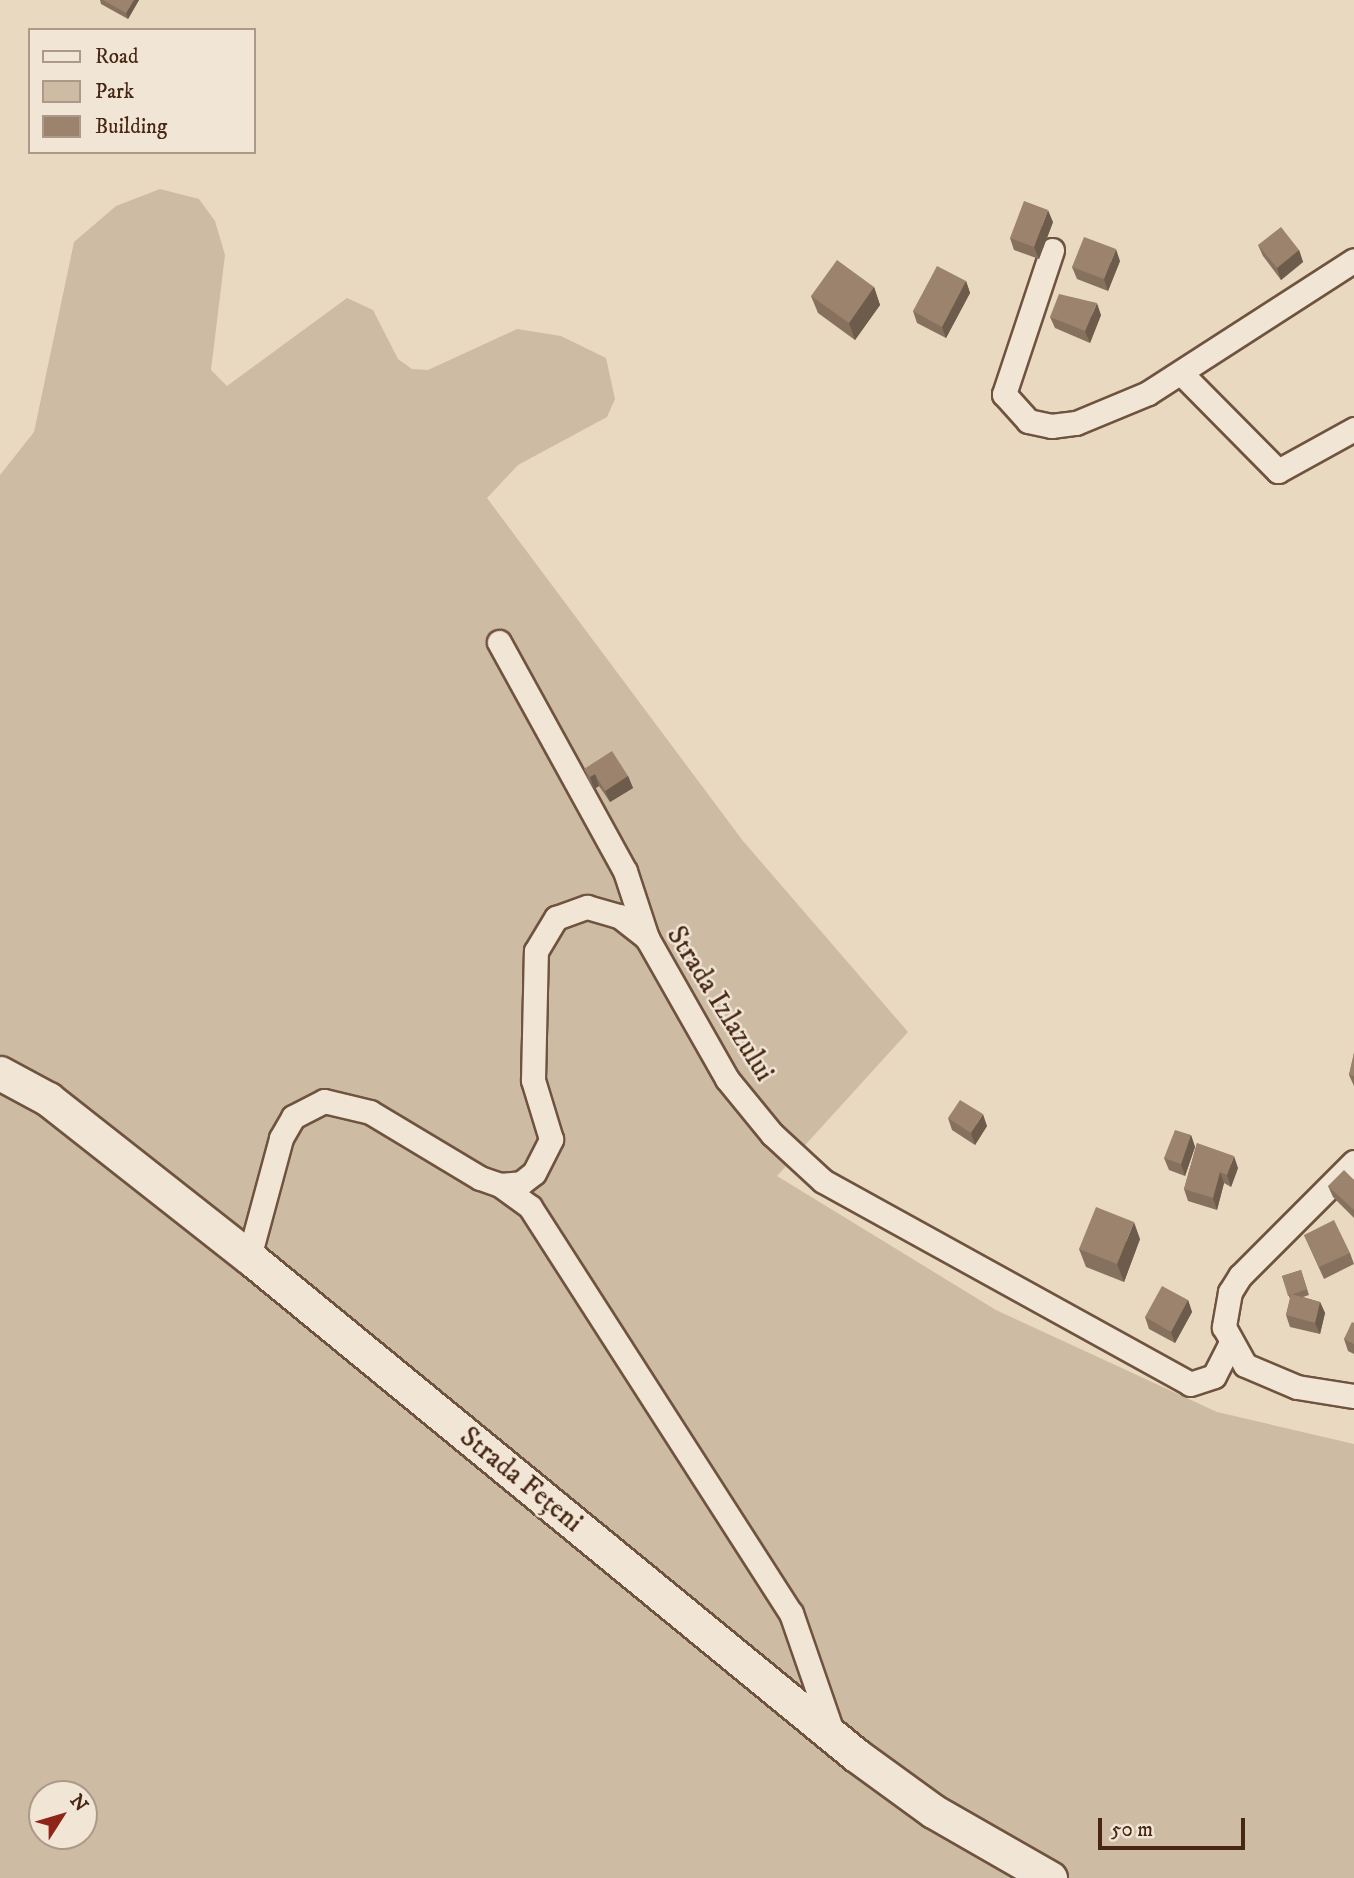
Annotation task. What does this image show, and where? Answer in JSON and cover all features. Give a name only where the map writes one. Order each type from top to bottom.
[{"type":"street","points":[[1052,250],[1004,378],[1012,410],[1051,426],[1076,423],[1181,373],[1354,260]]},
{"type":"street","points":[[1181,373],[1278,471],[1354,429]]},
{"type":"street","points":[[499,642],[625,871],[647,939]]},
{"type":"street","name":"Strada Izlazului","points":[[500,1185],[534,1173],[551,1139],[533,1080],[541,937],[556,918],[587,907],[619,916],[647,939],[727,1079],[823,1181],[1190,1384],[1214,1376],[1230,1345]]},
{"type":"street","name":"Strada Fețeni","points":[[0,1073],[48,1099],[249,1257],[834,1737],[933,1811],[1050,1878]]},
{"type":"street","points":[[249,1257],[281,1138],[293,1117],[324,1101],[370,1112],[500,1185],[530,1207],[791,1613],[834,1737]]},
{"type":"street","points":[[1354,1161],[1235,1284],[1225,1309],[1230,1345],[1245,1365],[1269,1377],[1354,1396]]},
{"type":"green space","points":[[160,189],[199,199],[215,221],[225,255],[211,370],[227,386],[347,298],[373,310],[398,359],[412,369],[428,370],[517,329],[561,336],[606,358],[615,399],[607,417],[518,465],[487,498],[743,841],[908,1032],[777,1176],[996,1310],[1217,1412],[1354,1444],[1354,1878],[0,1878],[0,475],[34,432],[74,242],[116,206]]},
{"type":"building","points":[[103,0],[134,0],[126,13]]},
{"type":"building","points":[[1024,201],[1048,210],[1034,247],[1010,238]]},
{"type":"building","points":[[1281,227],[1299,250],[1277,268],[1258,245]]},
{"type":"building","points":[[1084,237],[1116,249],[1104,279],[1072,267]]},
{"type":"building","points":[[837,260],[874,287],[849,323],[811,296]]},
{"type":"building","points":[[937,266],[966,281],[942,327],[913,311]]},
{"type":"building","points":[[1059,294],[1097,303],[1085,331],[1050,317]]},
{"type":"building","points":[[612,751],[628,776],[605,791],[595,774],[590,777],[584,769]]},
{"type":"building","points":[[1354,1053],[1354,1076],[1349,1075]]},
{"type":"building","points":[[960,1100],[983,1114],[971,1133],[948,1118]]},
{"type":"building","points":[[1175,1130],[1191,1135],[1181,1164],[1164,1158]]},
{"type":"building","points":[[1197,1143],[1234,1156],[1227,1175],[1220,1172],[1213,1198],[1184,1189]]},
{"type":"building","points":[[1344,1170],[1354,1180],[1354,1210],[1328,1186]]},
{"type":"building","points":[[1096,1207],[1134,1222],[1117,1264],[1079,1249]]},
{"type":"building","points":[[1334,1220],[1350,1253],[1319,1267],[1304,1235]]},
{"type":"building","points":[[1301,1270],[1307,1289],[1288,1296],[1282,1276]]},
{"type":"building","points":[[1162,1286],[1188,1300],[1171,1332],[1145,1317]]},
{"type":"building","points":[[1291,1294],[1320,1302],[1315,1323],[1286,1315]]},
{"type":"building","points":[[1352,1322],[1354,1323],[1354,1344],[1344,1339]]}]
